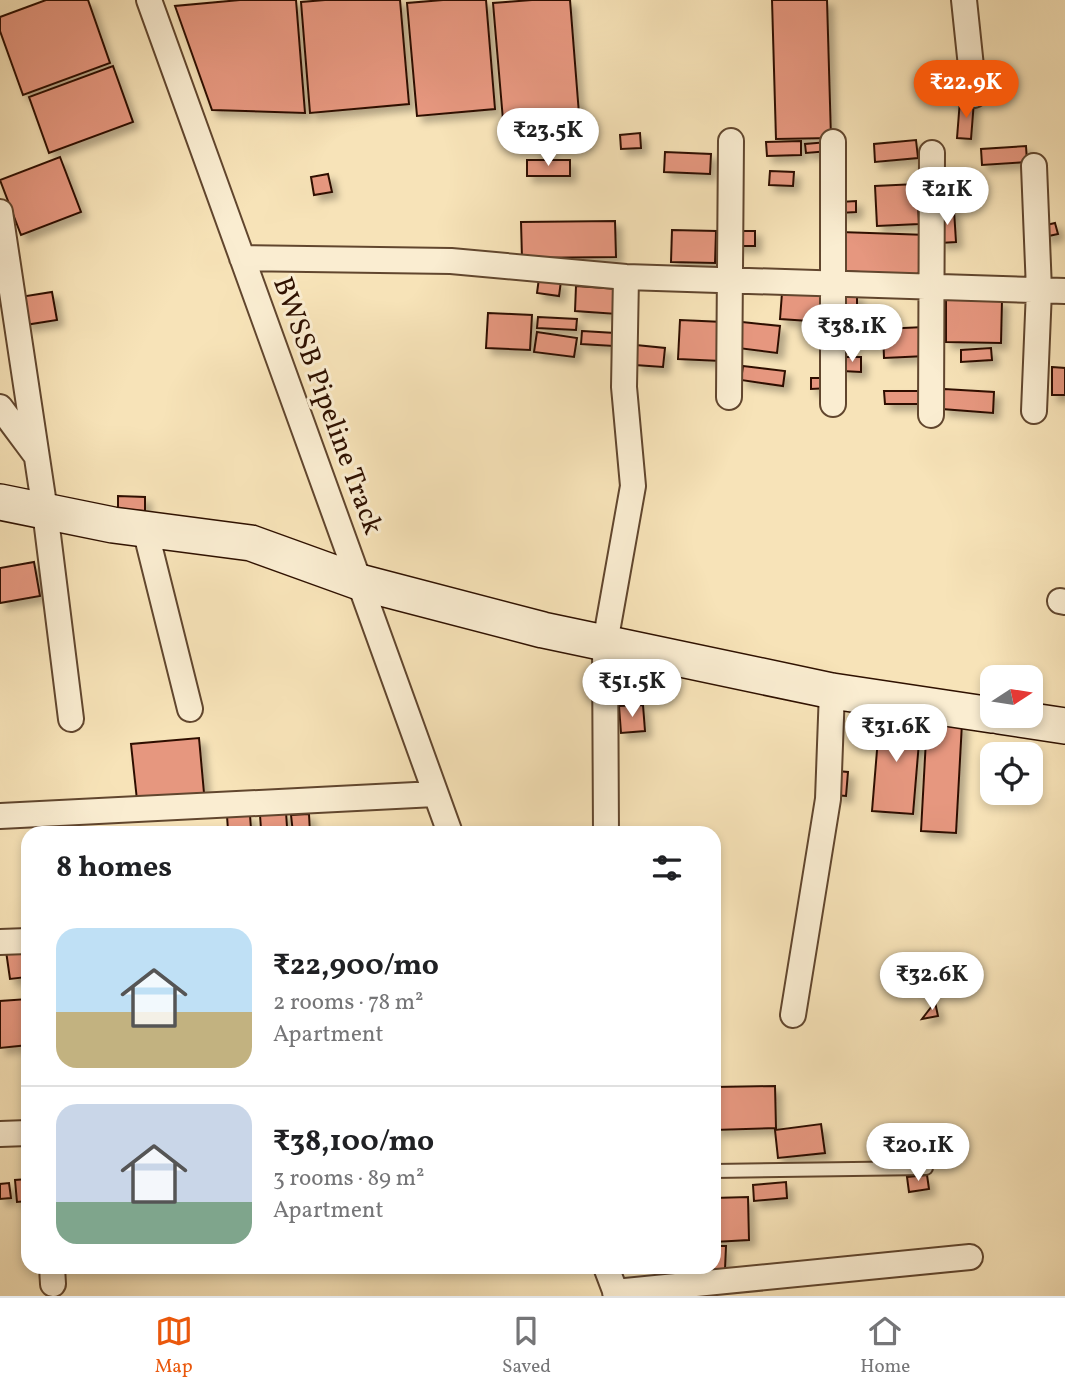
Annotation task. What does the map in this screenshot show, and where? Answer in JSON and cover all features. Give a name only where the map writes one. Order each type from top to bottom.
[{"type":"street","name":"BWSSB Pipeline Track","points":[[149,0],[447,826]]},
{"type":"street","points":[[964,0],[974,95]]},
{"type":"street","points":[[729,397],[731,141]]},
{"type":"street","points":[[834,142],[834,404]]},
{"type":"street","points":[[931,415],[934,287],[932,153]]},
{"type":"street","points":[[1034,166],[1039,290],[1034,411]]},
{"type":"street","points":[[0,212],[45,511],[71,719]]},
{"type":"street","points":[[242,258],[451,261],[626,277],[1065,291]]},
{"type":"street","points":[[606,826],[605,643],[633,486],[624,387],[626,277]]},
{"type":"street","points":[[0,407],[36,456]]},
{"type":"street","points":[[0,502],[145,529],[251,543],[359,582],[605,643],[832,691],[980,713]]},
{"type":"street","points":[[145,529],[190,709]]},
{"type":"street","points":[[793,1015],[828,799],[832,691]]},
{"type":"street","points":[[1043,723],[1065,726]]},
{"type":"street","points":[[0,816],[435,794]]},
{"type":"street","points":[[0,942],[21,941]]},
{"type":"street","points":[[0,1134],[21,1133]]},
{"type":"street","points":[[609,1274],[616,1294],[970,1257]]},
{"type":"lane","points":[[721,1171],[926,1168]]},
{"type":"building","points":[[46,0],[88,0],[110,63],[23,95],[0,31],[0,17]]},
{"type":"building","points":[[240,0],[296,0],[305,113],[212,110],[175,6]]},
{"type":"building","points":[[400,0],[409,104],[310,113],[301,2]]},
{"type":"building","points":[[486,0],[495,109],[417,116],[407,3]]},
{"type":"building","points":[[570,0],[579,114],[503,120],[493,3]]},
{"type":"building","points":[[772,0],[827,0],[831,138],[776,139]]},
{"type":"building","points":[[113,66],[133,122],[49,153],[29,97]]},
{"type":"building","points":[[960,100],[974,101],[971,139],[957,138]]},
{"type":"building","points":[[640,133],[641,148],[621,149],[620,135]]},
{"type":"building","points":[[916,140],[918,158],[875,162],[874,144]]},
{"type":"building","points":[[801,141],[801,155],[767,156],[766,142]]},
{"type":"building","points":[[828,142],[829,151],[806,153],[805,144]]},
{"type":"building","points":[[1026,146],[1027,162],[982,165],[981,149]]},
{"type":"building","points":[[665,152],[711,154],[710,174],[664,172]]},
{"type":"building","points":[[60,157],[81,212],[21,235],[0,180]]},
{"type":"building","points":[[527,160],[570,160],[570,176],[527,176]]},
{"type":"building","points":[[770,171],[794,172],[793,186],[769,185]]},
{"type":"building","points":[[328,174],[332,192],[314,195],[311,177]]},
{"type":"building","points":[[917,184],[919,224],[877,226],[875,186]]},
{"type":"building","points":[[856,201],[856,212],[840,213],[840,202]]},
{"type":"building","points":[[954,210],[956,242],[940,243],[938,211]]},
{"type":"building","points":[[615,221],[616,257],[522,258],[521,222]]},
{"type":"building","points":[[1055,223],[1058,234],[1044,237],[1042,226]]},
{"type":"building","points":[[672,230],[716,231],[715,263],[671,262]]},
{"type":"building","points":[[731,231],[755,231],[755,246],[731,246]]},
{"type":"building","points":[[840,232],[928,235],[926,275],[839,271]]},
{"type":"building","points":[[539,278],[561,281],[559,296],[537,293]]},
{"type":"building","points":[[576,286],[619,289],[617,314],[575,311]]},
{"type":"building","points":[[52,292],[57,320],[25,325],[20,297]]},
{"type":"building","points":[[782,293],[826,295],[824,322],[780,319]]},
{"type":"building","points":[[839,294],[857,294],[857,314],[839,314]]},
{"type":"building","points":[[946,299],[1002,300],[1001,343],[946,342]]},
{"type":"building","points":[[488,313],[532,315],[530,350],[486,348]]},
{"type":"building","points":[[538,317],[577,319],[576,330],[537,328]]},
{"type":"building","points":[[680,320],[723,322],[721,361],[678,359]]},
{"type":"building","points":[[742,322],[780,326],[777,353],[738,348]]},
{"type":"building","points":[[924,327],[926,356],[884,358],[883,329]]},
{"type":"building","points":[[582,331],[615,333],[614,346],[581,344]]},
{"type":"building","points":[[537,332],[577,338],[574,357],[534,352]]},
{"type":"building","points":[[636,345],[665,348],[663,367],[635,365]]},
{"type":"building","points":[[991,348],[992,360],[961,362],[961,350]]},
{"type":"building","points":[[842,357],[861,357],[861,372],[842,371]]},
{"type":"building","points":[[743,366],[785,371],[783,386],[741,380]]},
{"type":"building","points":[[1052,367],[1065,368],[1065,395],[1052,395]]},
{"type":"building","points":[[811,378],[830,378],[830,388],[811,389]]},
{"type":"building","points":[[944,389],[994,392],[993,413],[942,409]]},
{"type":"building","points":[[884,391],[924,391],[925,404],[885,404]]},
{"type":"building","points":[[118,496],[145,497],[145,511],[118,510]]},
{"type":"building","points":[[34,562],[40,596],[0,603],[0,568]]},
{"type":"building","points":[[643,705],[645,731],[621,733],[619,706]]},
{"type":"building","points":[[880,714],[921,718],[913,814],[872,811]]},
{"type":"building","points":[[927,721],[962,723],[956,833],[921,831]]},
{"type":"building","points":[[199,738],[204,793],[137,800],[131,744]]},
{"type":"building","points":[[837,771],[848,772],[846,796],[835,795]]},
{"type":"building","points":[[286,812],[287,826],[261,826],[260,815]]},
{"type":"building","points":[[309,814],[310,826],[292,826],[291,815]]},
{"type":"building","points":[[250,815],[251,826],[228,826],[227,816]]},
{"type":"building","points":[[21,949],[21,978],[10,979],[6,951]]},
{"type":"building","points":[[21,1000],[21,1046],[0,1048],[0,1001]]},
{"type":"building","points":[[935,1002],[938,1016],[922,1019]]},
{"type":"building","points":[[775,1086],[776,1128],[721,1130],[721,1087]]},
{"type":"building","points":[[821,1124],[825,1153],[778,1158],[775,1130]]},
{"type":"building","points":[[927,1175],[929,1189],[909,1192],[907,1177]]},
{"type":"building","points":[[15,1180],[21,1180],[21,1202],[17,1202]]},
{"type":"building","points":[[786,1182],[787,1198],[754,1201],[753,1185]]},
{"type":"building","points":[[9,1183],[11,1198],[0,1199],[0,1184]]},
{"type":"building","points":[[748,1197],[749,1240],[721,1242],[721,1198]]},
{"type":"building","points":[[721,1246],[726,1246],[725,1269],[721,1269]]}]
